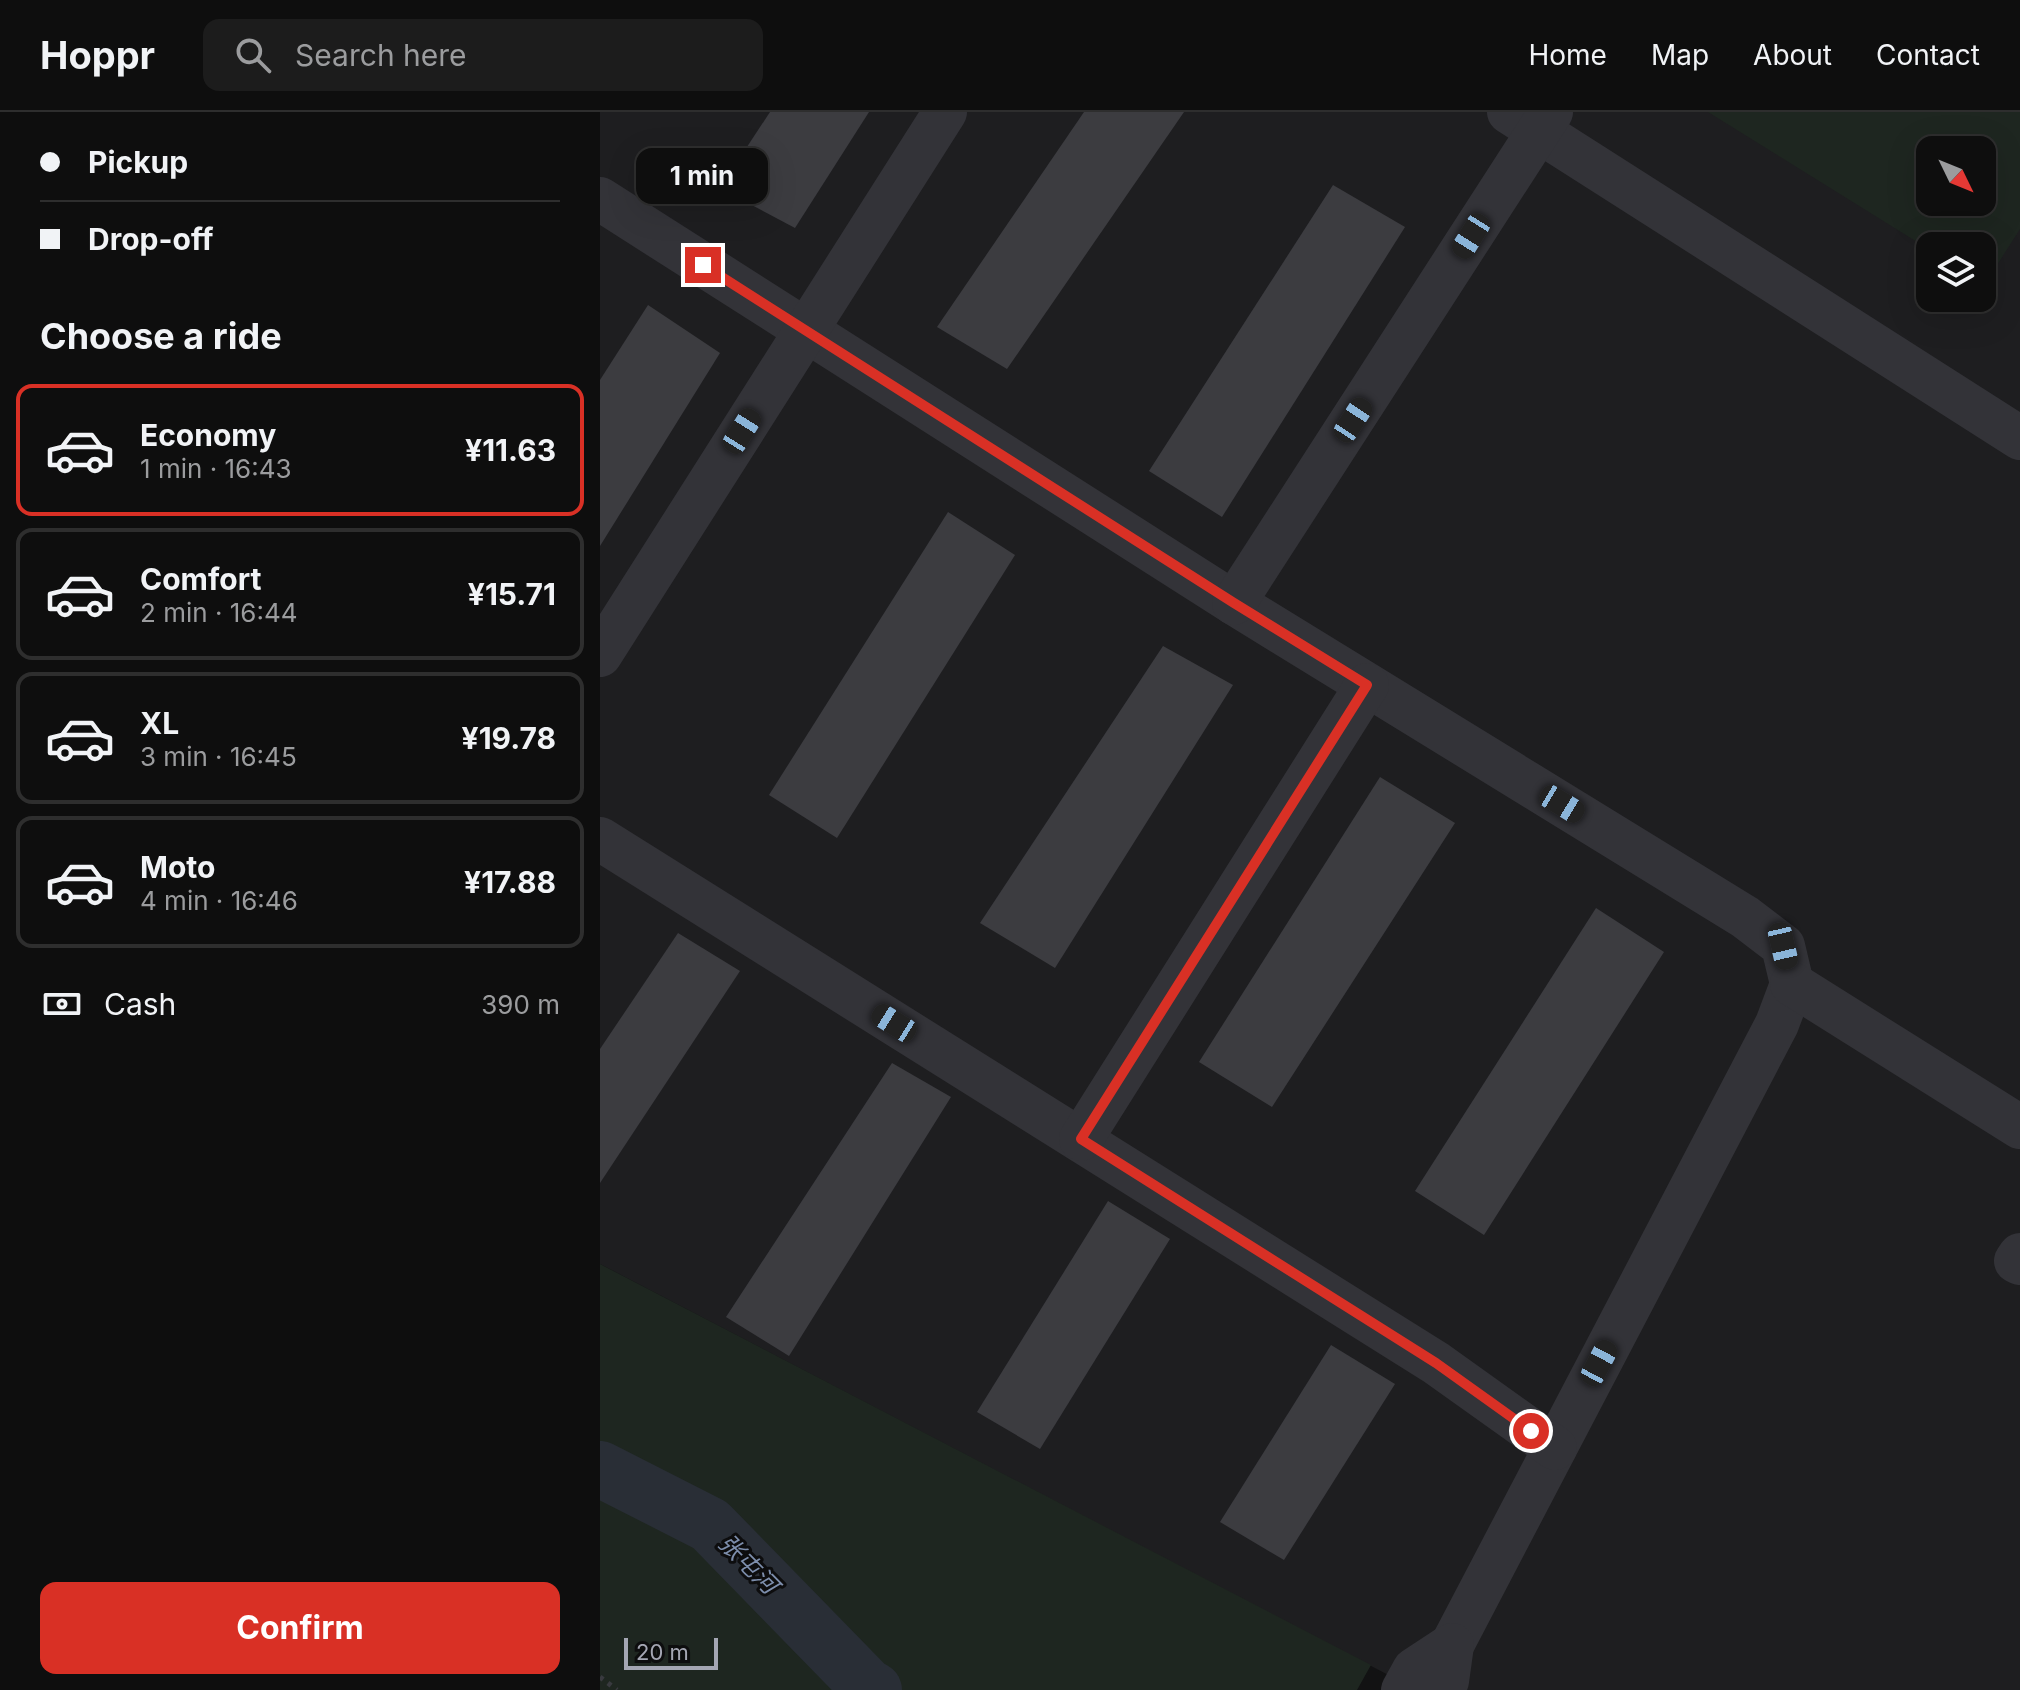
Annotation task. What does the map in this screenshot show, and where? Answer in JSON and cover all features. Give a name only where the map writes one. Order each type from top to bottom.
[{"type":"street","points":[[600,655],[945,112]]},
{"type":"street","points":[[1234,603],[1533,118],[2020,438]]},
{"type":"street","points":[[600,199],[1234,603],[1745,917],[1783,946],[1792,984],[1777,1024],[1452,1645],[1443,1690]]},
{"type":"street","points":[[1081,1139],[1367,685]]},
{"type":"street","points":[[600,839],[1436,1363],[1555,1448]]},
{"type":"street","points":[[1792,984],[2020,1127]]},
{"type":"street","points":[[2020,1255],[2016,1261],[2020,1263]]},
{"type":"street","points":[[1403,1690],[1414,1670],[1452,1645]]},
{"type":"path","points":[[600,1677],[617,1690]]},
{"type":"shaded area","points":[[600,112],[2020,112],[2020,1690],[1450,1690],[1398,1680],[600,1264]]},
{"type":"shaded area","points":[[1708,112],[2020,112],[2020,229],[1996,267],[1996,232],[1916,232],[1916,241]]},
{"type":"shaded area","points":[[600,1264],[1371,1665],[1357,1690],[600,1690]]},
{"type":"building","points":[[770,112],[869,112],[795,228],[720,188]]},
{"type":"building","points":[[1084,112],[1184,112],[1007,369],[937,327]]},
{"type":"building","points":[[1333,185],[1405,227],[1222,517],[1149,471]]},
{"type":"building","points":[[648,305],[720,353],[600,546],[600,380]]},
{"type":"building","points":[[948,512],[1015,555],[837,838],[769,795]]},
{"type":"building","points":[[1163,646],[1233,685],[1055,968],[980,923]]},
{"type":"building","points":[[1380,777],[1455,823],[1272,1107],[1199,1062]]},
{"type":"building","points":[[1596,908],[1664,952],[1484,1235],[1415,1191]]},
{"type":"building","points":[[678,933],[740,971],[600,1183],[600,1049]]},
{"type":"building","points":[[892,1063],[951,1097],[789,1356],[726,1317]]},
{"type":"building","points":[[1108,1201],[1170,1239],[1040,1449],[977,1412]]},
{"type":"building","points":[[1331,1345],[1395,1384],[1284,1560],[1220,1522]]},
{"type":"waterway","name":"张屯河","points":[[600,1469],[710,1525],[874,1690]]},
{"type":"route","points":[[703,265],[1367,685],[1081,1139],[1436,1363],[1531,1431]]}]
